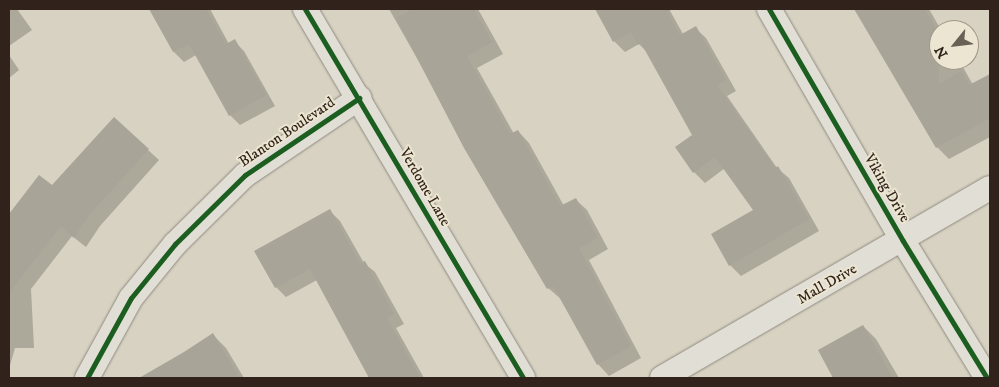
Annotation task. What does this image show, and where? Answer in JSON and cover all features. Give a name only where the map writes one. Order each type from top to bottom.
[{"type":"street","name":"Verdome Lane","points":[[305,9],[523,378]]},
{"type":"street","name":"Viking Drive","points":[[769,9],[903,241],[987,378]]},
{"type":"street","name":"Blanton Boulevard","points":[[87,378],[131,298],[175,244],[245,175],[359,98]]},
{"type":"street","name":"Mall Drive","points":[[662,378],[903,241],[990,188]]},
{"type":"building","points":[[149,9],[206,9],[226,44],[235,39],[266,95],[229,116],[189,44],[173,52]]},
{"type":"building","points":[[413,9],[474,9],[492,42],[467,56],[510,134],[518,130],[560,206],[576,198],[598,238],[579,248],[631,346],[597,365],[553,286],[547,289],[464,148],[396,18]]},
{"type":"building","points":[[595,9],[673,9],[667,12],[680,35],[696,26],[726,80],[717,85],[775,168],[778,166],[809,219],[729,266],[711,234],[753,210],[715,157],[693,173],[675,147],[692,135],[641,43],[638,45],[631,32],[613,42]]},
{"type":"building","points":[[854,9],[925,9],[931,20],[929,20],[929,70],[939,70],[939,84],[962,71],[969,85],[990,74],[990,118],[936,148]]},
{"type":"building","points":[[114,117],[149,149],[89,215],[74,238],[61,226],[9,293],[9,214],[39,175],[52,185]]},
{"type":"building","points":[[330,209],[360,263],[365,261],[394,314],[387,318],[420,378],[369,378],[310,269],[275,288],[254,251]]},
{"type":"building","points":[[863,325],[893,378],[833,378],[818,350]]},
{"type":"building","points":[[213,333],[240,378],[139,378],[184,352]]},
{"type":"cycle path","points":[[305,9],[523,378]]},
{"type":"cycle path","points":[[769,9],[903,241],[987,378]]},
{"type":"cycle path","points":[[87,378],[131,298],[175,244],[245,175],[359,98]]}]
